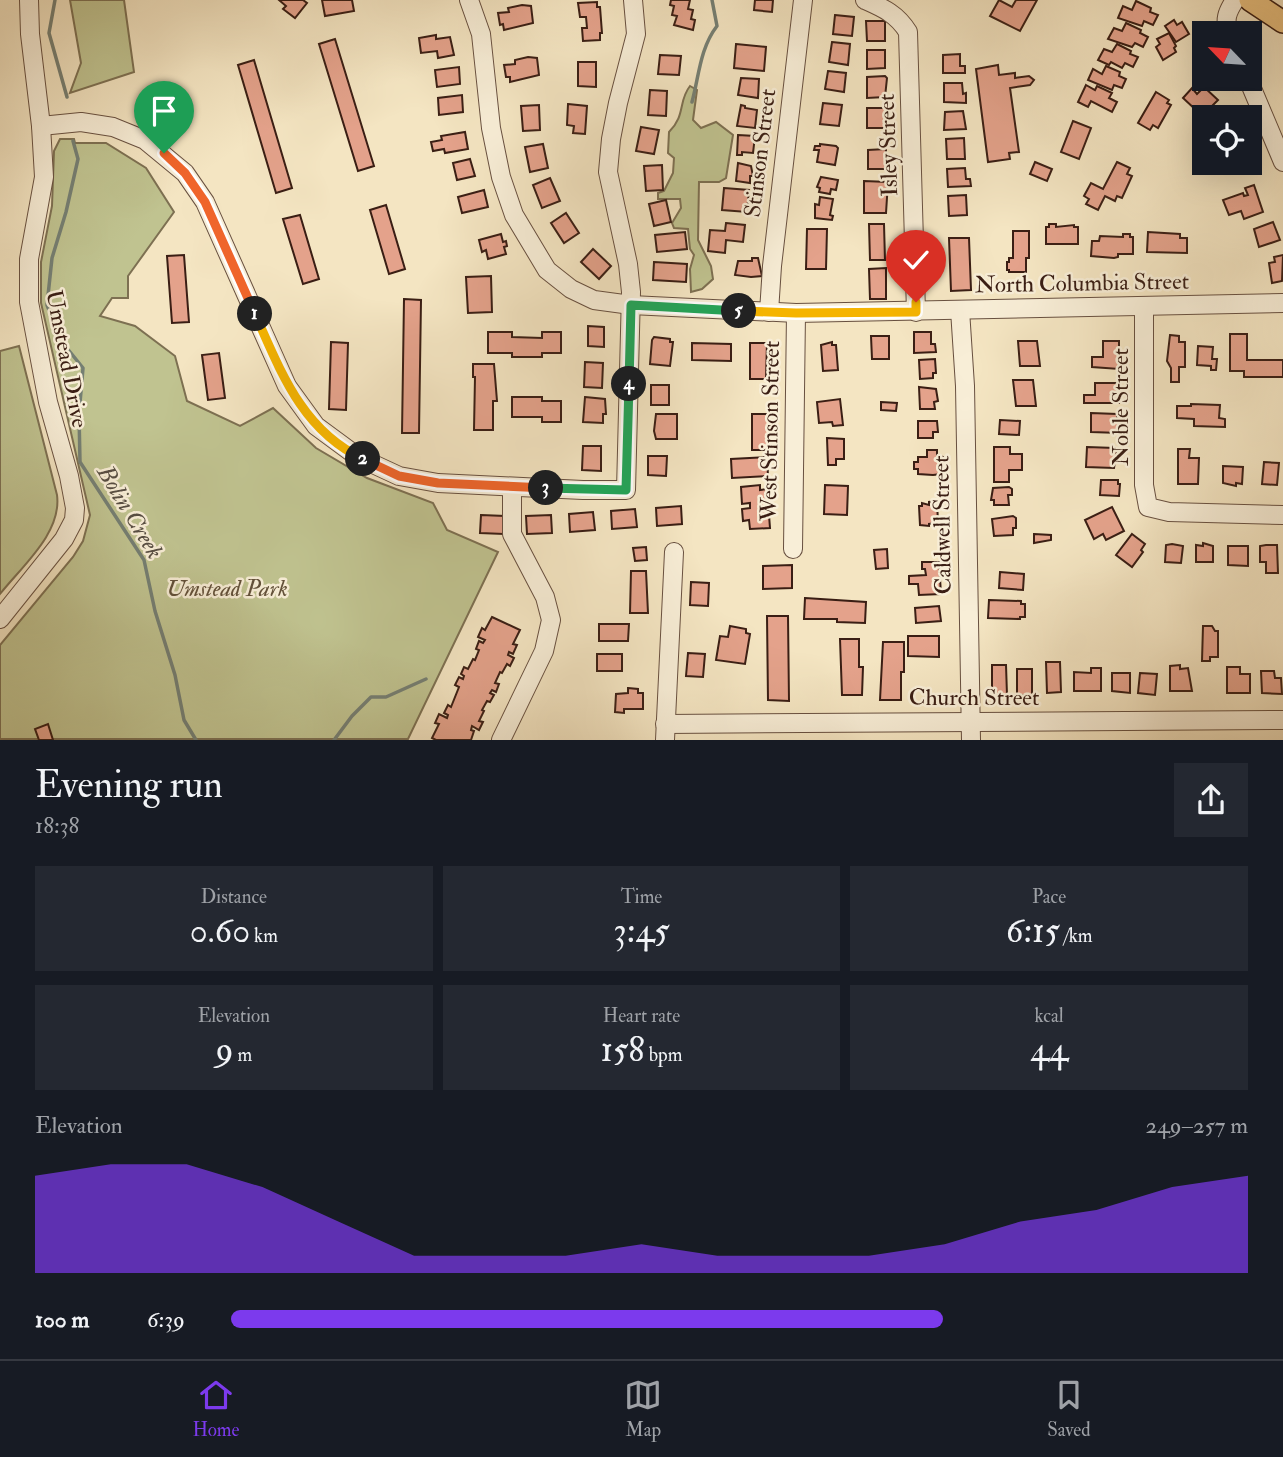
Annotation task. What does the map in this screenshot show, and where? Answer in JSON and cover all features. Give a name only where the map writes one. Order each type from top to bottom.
[{"type":"main road","points":[[1250,0],[1283,22]]},
{"type":"street","name":"Umstead Drive","points":[[0,619],[64,539],[74,520],[75,508],[69,475],[48,401],[29,302],[29,260],[44,177],[29,0]]},
{"type":"street","name":"North Columbia Street","points":[[469,0],[481,34],[491,128],[501,177],[514,215],[547,270],[571,289],[594,300],[631,305],[796,313],[1283,303]]},
{"type":"street","points":[[41,126],[81,122],[102,124],[121,130],[145,140],[185,173],[205,202],[287,386],[316,426],[358,457],[399,476],[438,483],[626,490],[631,305],[628,264],[608,172],[613,127],[636,34],[633,0]]},
{"type":"street","name":"Stinson Street","points":[[769,312],[776,227],[803,0]]},
{"type":"street","name":"Isley Street","points":[[865,0],[890,12],[908,32],[916,312]]},
{"type":"street","points":[[1226,21],[1228,10],[1235,0]]},
{"type":"street","points":[[1253,91],[1283,162]]},
{"type":"street","name":"Noble Street","points":[[1144,306],[1144,485],[1148,507],[1169,512],[1283,515]]},
{"type":"street","name":"Caldwell Street","points":[[960,310],[965,386],[970,731]]},
{"type":"street","name":"West Stinson Street","points":[[793,549],[796,313]]},
{"type":"street","points":[[501,740],[544,652],[551,620],[545,597],[512,534],[512,487]]},
{"type":"street","points":[[665,732],[674,552]]},
{"type":"street","name":"Church Street","points":[[665,732],[970,731],[1117,721],[1283,720]]},
{"type":"street","points":[[1117,721],[1117,740]]},
{"type":"green space","points":[[70,0],[124,0],[134,72],[70,93],[81,63]]},
{"type":"green space","points":[[690,86],[697,90],[693,120],[701,128],[716,122],[733,135],[726,178],[719,182],[699,182],[698,240],[711,266],[713,279],[702,289],[691,292],[690,269],[694,255],[690,249],[688,229],[674,228],[672,223],[681,208],[680,199],[658,199],[658,193],[664,191],[673,173],[674,158],[668,153],[669,132],[678,120]]},
{"type":"green space","name":"Umstead Park","points":[[60,139],[74,139],[75,143],[106,143],[146,168],[174,212],[128,276],[128,298],[112,298],[100,316],[135,326],[175,356],[187,401],[240,426],[273,408],[316,448],[367,478],[433,503],[447,530],[498,552],[408,739],[0,739],[0,645],[73,557],[83,541],[90,515],[41,303],[41,262],[52,206],[54,151]]},
{"type":"green space","points":[[19,346],[57,495],[57,509],[47,536],[39,548],[0,594],[0,351]]},
{"type":"building","points":[[279,0],[303,0],[307,3],[295,18],[283,9],[286,6]]},
{"type":"building","points":[[322,0],[352,0],[354,11],[325,16]]},
{"type":"building","points":[[671,0],[690,0],[688,9],[693,10],[691,19],[695,20],[693,30],[674,25],[677,16],[672,15],[674,6],[670,5]]},
{"type":"building","points":[[755,0],[773,0],[772,12],[754,10]]},
{"type":"building","points":[[999,0],[1012,7],[1016,0],[1037,0],[1020,31],[990,16]]},
{"type":"building","points":[[1136,1],[1151,8],[1150,12],[1158,15],[1153,25],[1144,21],[1142,26],[1118,18],[1123,6],[1132,10]]},
{"type":"building","points":[[597,2],[597,7],[600,7],[600,40],[583,41],[582,28],[587,28],[586,17],[580,17],[578,3]]},
{"type":"building","points":[[531,6],[533,23],[504,30],[503,24],[500,25],[498,13],[509,12],[508,8]]},
{"type":"building","points":[[835,15],[854,17],[852,36],[833,34]]},
{"type":"building","points":[[1174,20],[1177,25],[1182,22],[1189,34],[1176,42],[1165,26]]},
{"type":"building","points":[[866,21],[885,21],[885,41],[867,41]]},
{"type":"building","points":[[1126,23],[1141,30],[1140,33],[1148,37],[1143,47],[1135,43],[1132,47],[1108,39],[1114,28],[1122,31]]},
{"type":"building","points":[[1169,33],[1176,52],[1163,60],[1156,47],[1160,44],[1157,39]]},
{"type":"building","points":[[436,35],[436,39],[450,37],[454,55],[438,58],[437,51],[421,53],[419,38]]},
{"type":"building","points":[[335,39],[374,166],[358,171],[319,44]]},
{"type":"building","points":[[832,42],[850,44],[848,65],[829,62]]},
{"type":"building","points":[[736,44],[766,47],[764,71],[734,68]]},
{"type":"building","points":[[1117,44],[1138,57],[1133,67],[1125,63],[1122,68],[1111,62],[1109,65],[1098,60],[1104,49],[1112,52]]},
{"type":"building","points":[[867,50],[885,50],[885,68],[867,69]]},
{"type":"building","points":[[960,54],[960,66],[965,66],[965,73],[943,73],[943,55]]},
{"type":"building","points":[[660,55],[681,56],[679,75],[658,74]]},
{"type":"building","points":[[537,58],[539,75],[510,82],[510,77],[506,77],[504,65],[515,64],[515,60]]},
{"type":"building","points":[[254,60],[292,188],[276,193],[238,65]]},
{"type":"building","points":[[578,62],[596,62],[596,87],[578,86]]},
{"type":"building","points":[[998,65],[999,75],[1015,73],[1015,78],[1029,76],[1034,80],[1030,85],[1010,88],[1019,152],[1009,153],[1010,159],[988,162],[976,69]]},
{"type":"building","points":[[1106,66],[1120,72],[1119,76],[1126,79],[1122,88],[1114,85],[1112,90],[1088,80],[1093,69],[1102,74]]},
{"type":"building","points":[[459,67],[460,84],[437,87],[435,70]]},
{"type":"building","points":[[828,71],[846,73],[844,92],[825,89]]},
{"type":"building","points":[[885,76],[885,97],[867,98],[867,77]]},
{"type":"building","points":[[741,78],[759,79],[758,98],[738,95]]},
{"type":"building","points":[[944,83],[962,83],[966,103],[944,102]]},
{"type":"building","points":[[1086,85],[1095,90],[1097,86],[1112,93],[1109,98],[1117,102],[1112,112],[1091,101],[1088,107],[1078,102]]},
{"type":"building","points":[[1192,88],[1197,94],[1200,91],[1208,91],[1218,100],[1213,105],[1192,106],[1183,98]]},
{"type":"building","points":[[650,90],[667,91],[666,116],[648,115]]},
{"type":"building","points":[[1156,92],[1169,100],[1167,103],[1171,105],[1158,128],[1153,125],[1150,130],[1138,123]]},
{"type":"building","points":[[462,95],[463,112],[439,115],[438,98]]},
{"type":"building","points":[[823,103],[842,105],[839,126],[820,124]]},
{"type":"building","points":[[568,104],[587,106],[585,134],[573,133],[574,126],[567,125]]},
{"type":"building","points":[[539,105],[540,130],[523,131],[521,106]]},
{"type":"building","points":[[741,105],[757,110],[755,128],[737,126]]},
{"type":"building","points":[[867,108],[885,108],[885,128],[867,128]]},
{"type":"building","points":[[963,111],[966,129],[944,130],[945,112]]},
{"type":"building","points":[[1073,121],[1091,128],[1079,159],[1061,152]]},
{"type":"building","points":[[641,127],[659,130],[654,154],[636,151]]},
{"type":"building","points":[[465,132],[468,149],[445,153],[444,149],[433,151],[431,142],[442,140],[441,136]]},
{"type":"building","points":[[738,135],[755,136],[753,153],[742,152],[742,155],[737,155]]},
{"type":"building","points":[[964,138],[965,159],[947,159],[946,139]]},
{"type":"building","points":[[543,144],[548,168],[530,172],[525,147]]},
{"type":"building","points":[[820,144],[838,148],[835,165],[817,162],[819,150],[814,150],[815,146]]},
{"type":"building","points":[[886,149],[886,169],[868,169],[868,150]]},
{"type":"building","points":[[470,159],[475,176],[457,180],[453,163]]},
{"type":"building","points":[[1035,162],[1052,169],[1047,181],[1030,174]]},
{"type":"building","points":[[1117,162],[1130,168],[1127,174],[1132,176],[1122,198],[1117,196],[1115,201],[1105,196],[1098,210],[1086,204],[1089,199],[1084,196],[1091,183],[1103,189]]},
{"type":"building","points":[[738,163],[751,166],[753,176],[750,176],[750,183],[736,181]]},
{"type":"building","points":[[662,165],[663,190],[646,191],[644,166]]},
{"type":"building","points":[[965,168],[966,179],[970,179],[971,186],[948,187],[947,169]]},
{"type":"building","points":[[821,177],[838,180],[836,190],[831,189],[830,194],[819,192],[820,188],[817,187]]},
{"type":"building","points":[[550,178],[560,201],[542,208],[533,185]]},
{"type":"building","points":[[864,181],[888,182],[886,213],[864,213]]},
{"type":"building","points":[[1254,185],[1263,212],[1244,219],[1241,211],[1229,215],[1223,200],[1243,193],[1244,196],[1248,195],[1245,188]]},
{"type":"building","points":[[724,188],[749,190],[747,212],[722,210]]},
{"type":"building","points":[[484,190],[488,207],[462,213],[458,197]]},
{"type":"building","points":[[966,195],[967,215],[949,216],[948,196]]},
{"type":"building","points":[[820,197],[833,199],[830,215],[833,216],[832,220],[815,218],[815,204],[819,205]]},
{"type":"building","points":[[666,200],[671,222],[654,226],[649,204]]},
{"type":"building","points":[[386,205],[405,269],[389,274],[370,210]]},
{"type":"building","points":[[566,213],[579,233],[564,243],[551,223]]},
{"type":"building","points":[[300,215],[319,279],[303,284],[283,219]]},
{"type":"building","points":[[1273,222],[1280,240],[1259,247],[1254,229]]},
{"type":"building","points":[[726,223],[745,225],[743,242],[726,240],[725,253],[708,251],[710,230],[725,231]]},
{"type":"building","points":[[869,224],[884,224],[885,260],[870,260]]},
{"type":"building","points":[[1049,224],[1056,224],[1056,227],[1078,227],[1078,244],[1046,244],[1046,227],[1049,227]]},
{"type":"building","points":[[807,229],[827,229],[826,269],[806,269]]},
{"type":"building","points":[[1013,231],[1029,231],[1026,272],[1007,270],[1009,258],[1013,258]]},
{"type":"building","points":[[685,232],[687,249],[657,252],[655,235]]},
{"type":"building","points":[[1148,232],[1180,234],[1180,238],[1187,238],[1187,253],[1147,252]]},
{"type":"building","points":[[501,234],[503,242],[506,241],[506,254],[488,259],[486,250],[482,252],[479,240]]},
{"type":"building","points":[[1123,234],[1133,237],[1133,254],[1118,254],[1118,257],[1114,258],[1091,256],[1092,241],[1099,241],[1100,236],[1123,237]]},
{"type":"building","points":[[949,238],[969,238],[971,290],[951,291]]},
{"type":"building","points":[[593,249],[611,266],[599,279],[581,262]]},
{"type":"building","points":[[184,255],[189,322],[172,323],[167,256]]},
{"type":"building","points":[[1283,255],[1282,281],[1272,283],[1269,263],[1275,262],[1274,257]]},
{"type":"building","points":[[752,258],[758,258],[762,276],[735,275],[738,261],[752,261]]},
{"type":"building","points":[[654,262],[687,264],[686,282],[653,280]]},
{"type":"building","points":[[886,268],[886,299],[870,299],[869,269]]},
{"type":"building","points":[[491,276],[492,312],[468,313],[466,277]]},
{"type":"building","points":[[404,299],[421,300],[419,433],[402,433]]},
{"type":"building","points":[[588,326],[604,327],[604,347],[588,346]]},
{"type":"building","points":[[488,332],[512,332],[512,337],[542,338],[542,332],[561,332],[561,353],[542,353],[542,357],[512,357],[512,353],[488,353]]},
{"type":"building","points":[[914,332],[931,332],[931,344],[935,344],[936,352],[914,353]]},
{"type":"building","points":[[1230,334],[1247,334],[1247,360],[1283,360],[1283,377],[1244,377],[1244,371],[1230,371]]},
{"type":"building","points":[[1170,335],[1179,336],[1179,342],[1185,342],[1185,367],[1179,367],[1179,382],[1171,382],[1171,368],[1167,361]]},
{"type":"building","points":[[871,336],[889,336],[889,359],[872,359]]},
{"type":"building","points":[[654,337],[670,339],[670,342],[673,342],[670,366],[650,364]]},
{"type":"building","points":[[1018,341],[1037,341],[1040,366],[1020,366]]},
{"type":"building","points":[[1103,341],[1119,341],[1119,369],[1092,367],[1092,357],[1103,357]]},
{"type":"building","points":[[331,342],[348,343],[346,410],[329,409]]},
{"type":"building","points":[[832,342],[832,345],[836,345],[838,370],[823,371],[821,345]]},
{"type":"building","points":[[692,343],[731,344],[731,361],[692,360]]},
{"type":"building","points":[[750,343],[767,343],[766,379],[750,379]]},
{"type":"building","points":[[1198,346],[1213,347],[1212,359],[1217,359],[1216,370],[1211,370],[1211,366],[1197,365]]},
{"type":"building","points":[[219,353],[225,398],[208,400],[202,355]]},
{"type":"building","points":[[935,359],[936,373],[933,373],[933,378],[920,379],[919,360]]},
{"type":"building","points":[[585,362],[603,363],[602,388],[584,387]]},
{"type":"building","points":[[473,364],[494,364],[497,401],[493,401],[493,430],[474,430]]},
{"type":"building","points":[[1013,380],[1033,380],[1036,406],[1016,406]]},
{"type":"building","points":[[1095,383],[1118,383],[1118,391],[1121,391],[1119,403],[1084,403],[1084,395],[1095,395]]},
{"type":"building","points":[[651,385],[669,385],[669,405],[651,405]]},
{"type":"building","points":[[919,387],[936,389],[938,401],[934,402],[935,409],[920,409]]},
{"type":"building","points":[[512,397],[542,397],[542,401],[561,401],[561,422],[542,422],[542,417],[512,417]]},
{"type":"building","points":[[585,397],[605,399],[606,414],[603,414],[603,423],[583,422]]},
{"type":"building","points":[[840,399],[843,425],[819,423],[817,402]]},
{"type":"building","points":[[881,402],[897,403],[896,411],[881,410]]},
{"type":"building","points":[[1220,405],[1219,418],[1225,419],[1225,427],[1194,426],[1194,419],[1177,418],[1177,406]]},
{"type":"building","points":[[1091,413],[1117,414],[1117,419],[1120,419],[1120,433],[1091,432]]},
{"type":"building","points":[[656,414],[677,414],[677,439],[656,439]]},
{"type":"building","points":[[752,414],[768,414],[769,450],[752,450]]},
{"type":"building","points":[[1000,420],[1020,421],[1019,435],[999,434]]},
{"type":"building","points":[[918,421],[937,421],[938,432],[933,432],[933,438],[918,438]]},
{"type":"building","points":[[827,438],[844,439],[844,459],[836,459],[836,465],[828,465]]},
{"type":"building","points":[[583,446],[601,446],[601,471],[582,470]]},
{"type":"building","points":[[994,447],[1010,447],[1010,454],[1022,454],[1022,470],[1009,470],[1009,482],[994,482]]},
{"type":"building","points":[[1087,447],[1115,448],[1114,468],[1086,467]]},
{"type":"building","points":[[1178,449],[1190,449],[1189,458],[1199,458],[1198,484],[1178,484]]},
{"type":"building","points":[[927,450],[937,450],[937,455],[943,457],[941,474],[918,474],[918,469],[914,469],[914,462],[918,462],[918,457],[927,457]]},
{"type":"building","points":[[648,456],[667,456],[666,476],[648,475]]},
{"type":"building","points":[[767,457],[768,476],[732,478],[731,459]]},
{"type":"building","points":[[1264,462],[1279,463],[1277,485],[1262,484]]},
{"type":"building","points":[[1223,466],[1243,467],[1242,484],[1236,483],[1236,486],[1223,483]]},
{"type":"building","points":[[1101,480],[1118,480],[1119,496],[1100,495]]},
{"type":"building","points":[[760,485],[760,490],[767,489],[770,528],[750,529],[749,520],[743,521],[742,509],[750,508],[750,503],[742,504],[741,487]]},
{"type":"building","points":[[825,485],[848,486],[847,515],[824,514]]},
{"type":"building","points":[[993,488],[1012,489],[1012,495],[1008,495],[1009,505],[994,505],[994,500],[991,500]]},
{"type":"building","points":[[937,501],[938,523],[920,525],[919,506]]},
{"type":"building","points":[[681,506],[682,524],[657,526],[656,508]]},
{"type":"building","points":[[1112,507],[1124,531],[1106,540],[1103,534],[1094,539],[1085,520]]},
{"type":"building","points":[[635,509],[637,527],[612,529],[611,511]]},
{"type":"building","points":[[593,512],[595,530],[570,532],[569,514]]},
{"type":"building","points":[[481,515],[505,516],[504,534],[480,533]]},
{"type":"building","points":[[551,515],[552,533],[527,534],[526,516]]},
{"type":"building","points":[[1013,516],[1016,518],[1016,528],[1013,528],[1013,535],[994,536],[992,519]]},
{"type":"building","points":[[1034,534],[1051,535],[1051,540],[1034,543]]},
{"type":"building","points":[[1132,534],[1145,544],[1141,550],[1143,552],[1132,567],[1116,555]]},
{"type":"building","points":[[1203,543],[1213,546],[1213,562],[1196,562],[1196,545],[1203,546]]},
{"type":"building","points":[[1166,545],[1183,546],[1181,563],[1165,562]]},
{"type":"building","points":[[1277,545],[1278,573],[1266,573],[1266,562],[1260,562],[1260,546]]},
{"type":"building","points":[[1228,546],[1248,546],[1248,566],[1228,565]]},
{"type":"building","points":[[646,547],[647,560],[635,561],[633,548]]},
{"type":"building","points":[[887,549],[888,568],[876,569],[874,550]]},
{"type":"building","points":[[922,562],[939,562],[941,594],[919,595],[918,584],[909,584],[909,576],[926,575]]},
{"type":"building","points":[[792,565],[792,588],[763,589],[763,566]]},
{"type":"building","points":[[631,571],[646,571],[648,613],[630,613]]},
{"type":"building","points":[[1000,572],[1024,574],[1023,590],[999,588]]},
{"type":"building","points":[[691,582],[709,583],[708,606],[690,605]]},
{"type":"building","points":[[805,598],[866,602],[865,623],[837,622],[837,619],[804,619]]},
{"type":"building","points":[[989,600],[1021,601],[1021,604],[1025,604],[1025,617],[988,618]]},
{"type":"building","points":[[939,606],[941,621],[916,623],[915,608]]},
{"type":"building","points":[[767,616],[788,616],[789,701],[768,700]]},
{"type":"building","points":[[492,617],[520,630],[513,644],[517,645],[513,654],[509,652],[508,655],[514,658],[510,666],[507,664],[502,673],[500,672],[495,683],[499,684],[496,692],[492,690],[490,693],[494,695],[482,710],[484,711],[479,721],[483,722],[479,730],[472,726],[471,730],[474,731],[471,740],[436,740],[432,738],[439,724],[435,723],[439,714],[447,718],[448,715],[444,713],[448,705],[451,707],[459,687],[455,685],[459,677],[463,679],[461,674],[464,667],[468,669],[473,659],[475,660],[479,641],[483,643],[485,640],[478,637]]},
{"type":"building","points":[[599,624],[629,624],[628,641],[599,641]]},
{"type":"building","points":[[730,626],[746,629],[746,633],[750,634],[745,664],[716,660],[720,636],[728,637]]},
{"type":"building","points":[[1203,626],[1212,626],[1218,631],[1218,657],[1210,657],[1210,661],[1202,661]]},
{"type":"building","points":[[908,636],[939,636],[939,657],[908,656]]},
{"type":"building","points":[[840,639],[859,639],[859,667],[863,667],[862,695],[842,695]]},
{"type":"building","points":[[883,642],[904,642],[901,700],[880,700]]},
{"type":"building","points":[[688,653],[705,654],[703,677],[686,676]]},
{"type":"building","points":[[597,654],[622,654],[622,671],[597,671]]},
{"type":"building","points":[[1046,662],[1060,662],[1061,692],[1047,693]]},
{"type":"building","points":[[992,665],[1006,665],[1007,695],[992,695]]},
{"type":"building","points":[[1180,665],[1180,669],[1188,668],[1192,691],[1170,691],[1170,666]]},
{"type":"building","points":[[1227,667],[1240,667],[1240,674],[1250,674],[1250,693],[1227,693]]},
{"type":"building","points":[[1091,668],[1101,668],[1101,691],[1074,691],[1074,672],[1091,673]]},
{"type":"building","points":[[1017,669],[1032,669],[1032,695],[1017,695]]},
{"type":"building","points":[[1261,671],[1274,671],[1275,678],[1281,678],[1282,694],[1262,693]]},
{"type":"building","points":[[1112,673],[1130,673],[1130,693],[1112,691]]},
{"type":"building","points":[[1140,673],[1157,674],[1155,695],[1138,693]]},
{"type":"building","points":[[628,688],[638,689],[638,693],[643,693],[643,709],[615,712],[616,694],[628,693]]},
{"type":"building","points":[[48,724],[53,740],[39,740],[35,729]]},
{"type":"waterway","name":"Bolin Creek","points":[[55,0],[49,33],[67,97]]},
{"type":"waterway","points":[[692,102],[703,53],[717,26],[712,0]]},
{"type":"waterway","name":"Bolin Creek","points":[[73,141],[78,159],[52,258],[47,305],[62,342],[83,368],[79,414],[80,462],[144,560],[155,611],[175,675],[184,720],[196,740]]},
{"type":"waterway","points":[[334,740],[371,697],[386,697],[426,679]]},
{"type":"route","points":[[164,153],[185,173],[205,202],[287,386],[316,426],[358,457],[399,476],[438,483],[626,490],[631,305],[796,313],[916,312],[916,302]]}]
